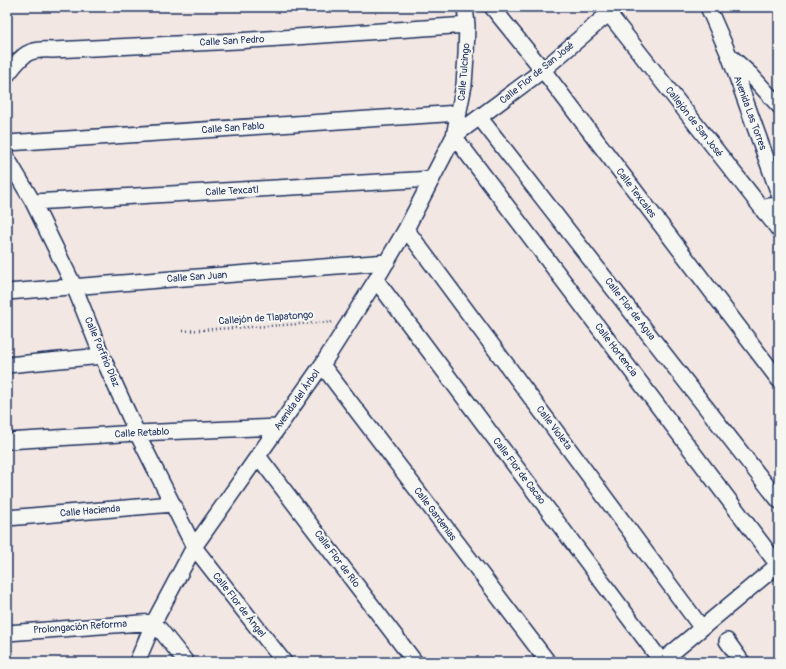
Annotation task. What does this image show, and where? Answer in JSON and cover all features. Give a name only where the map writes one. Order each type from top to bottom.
[{"type":"street","name":"Calle Tulcingo","points":[[454,136],[460,113],[466,55],[467,25],[465,7]]},
{"type":"street","name":"Calle Texcales","points":[[492,7],[543,70],[779,380]]},
{"type":"street","name":"Avenida Las Torres","points":[[708,7],[729,55],[779,194]]},
{"type":"street","name":"Calle Flor de San José","points":[[454,136],[543,70],[612,10]]},
{"type":"street","name":"Callejón de San José","points":[[612,10],[779,230]]},
{"type":"street","name":"Calle San Pedro","points":[[7,75],[23,56],[40,49],[60,50],[237,41],[467,25]]},
{"type":"street","points":[[729,55],[751,75],[779,106]]},
{"type":"street","name":"Calle San Pablo","points":[[7,143],[460,113]]},
{"type":"street","name":"Calle Flor de Agua","points":[[480,118],[779,501]]},
{"type":"street","name":"Avenida del Árbol","points":[[137,662],[154,622],[194,547],[322,365],[376,280],[406,229],[454,136]]},
{"type":"street","name":"Calle Hortencia","points":[[454,136],[777,568]]},
{"type":"street","name":"Calle Porfirio Díaz","points":[[7,158],[33,202],[74,286],[102,356],[137,433],[194,547]]},
{"type":"street","name":"Calle Texcatl","points":[[33,202],[432,179]]},
{"type":"street","points":[[766,214],[764,212],[769,206],[779,205]]},
{"type":"street","name":"Calle Violeta","points":[[406,229],[701,627]]},
{"type":"street","name":"Calle San Juan","points":[[7,292],[387,262]]},
{"type":"street","name":"Calle Flor de Cacao","points":[[376,280],[661,662]]},
{"type":"street","points":[[7,365],[102,356]]},
{"type":"street","name":"Calle Gardenias","points":[[322,365],[548,662]]},
{"type":"street","name":"Calle Retablo","points":[[7,442],[137,433],[278,427]]},
{"type":"street","name":"Calle Flor de Río","points":[[258,456],[415,662]]},
{"type":"street","name":"Calle Hacienda","points":[[7,518],[173,504]]},
{"type":"street","name":"Calle Flor de Ángel","points":[[194,547],[284,662]]},
{"type":"street","points":[[661,662],[701,627],[777,568]]},
{"type":"street","points":[[154,622],[186,662]]},
{"type":"street","name":"Prolongación Reforma","points":[[7,633],[154,622]]},
{"type":"street","points":[[727,641],[742,662]]},
{"type":"path","name":"Callejón de Tlapatongo","points":[[183,331],[350,321]]}]
